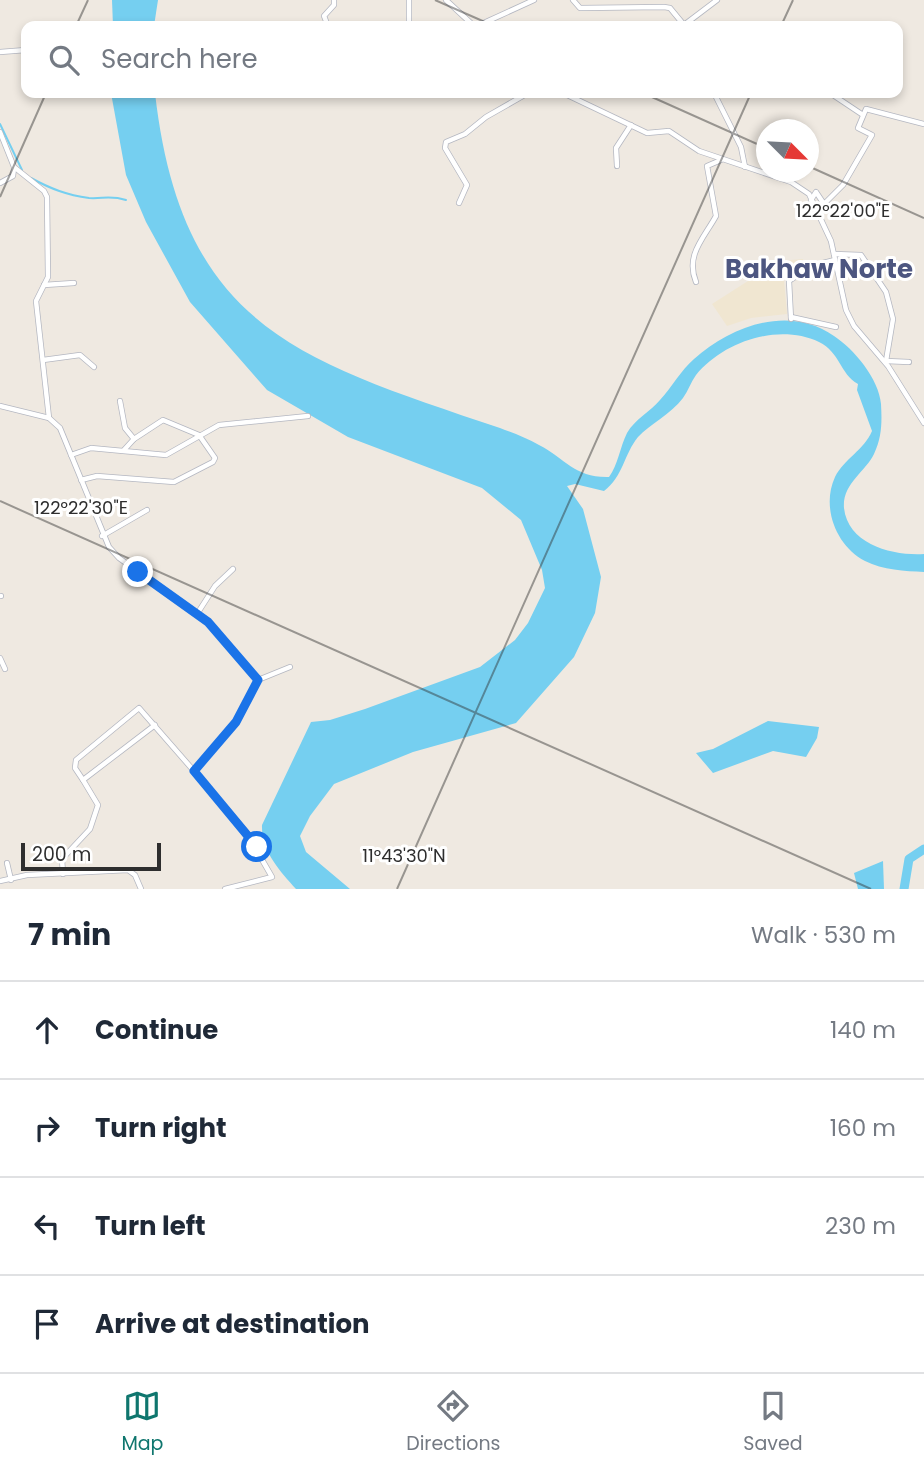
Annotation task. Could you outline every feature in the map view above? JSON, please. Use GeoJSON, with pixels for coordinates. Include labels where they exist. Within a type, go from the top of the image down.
{"type":"FeatureCollection","features":[{"type":"Feature","properties":{"kind":"street"},"geometry":{"type":"LineString","coordinates":[[326,21],[324,16],[334,5],[334,0]]}},
{"type":"Feature","properties":{"kind":"street"},"geometry":{"type":"LineString","coordinates":[[409,0],[410,21]]}},
{"type":"Feature","properties":{"kind":"street"},"geometry":{"type":"LineString","coordinates":[[446,0],[470,21]]}},
{"type":"Feature","properties":{"kind":"street"},"geometry":{"type":"LineString","coordinates":[[487,21],[534,0]]}},
{"type":"Feature","properties":{"kind":"street"},"geometry":{"type":"LineString","coordinates":[[573,0],[580,8],[670,8],[681,21]]}},
{"type":"Feature","properties":{"kind":"street"},"geometry":{"type":"LineString","coordinates":[[689,21],[717,0]]}},
{"type":"Feature","properties":{"kind":"street"},"geometry":{"type":"LineString","coordinates":[[0,52],[21,50]]}},
{"type":"Feature","properties":{"kind":"street"},"geometry":{"type":"LineString","coordinates":[[459,203],[467,185],[445,148],[446,142],[465,134],[486,117],[519,98]]}},
{"type":"Feature","properties":{"kind":"street"},"geometry":{"type":"LineString","coordinates":[[574,98],[651,134],[669,131],[699,151],[801,187],[811,200],[835,257],[846,310],[871,350],[884,360],[924,423]]}},
{"type":"Feature","properties":{"kind":"street"},"geometry":{"type":"LineString","coordinates":[[716,98],[741,147],[745,167]]}},
{"type":"Feature","properties":{"kind":"street"},"geometry":{"type":"LineString","coordinates":[[838,98],[863,114]]}},
{"type":"Feature","properties":{"kind":"street"},"geometry":{"type":"LineString","coordinates":[[811,200],[816,192],[824,204],[843,185],[872,135],[858,128],[866,108],[924,124]]}},
{"type":"Feature","properties":{"kind":"street"},"geometry":{"type":"LineString","coordinates":[[617,166],[616,148],[631,125]]}},
{"type":"Feature","properties":{"kind":"street"},"geometry":{"type":"LineString","coordinates":[[0,132],[14,167],[13,176],[0,183]]}},
{"type":"Feature","properties":{"kind":"street"},"geometry":{"type":"LineString","coordinates":[[696,282],[693,257],[706,228],[716,216],[706,166],[721,159]]}},
{"type":"Feature","properties":{"kind":"street"},"geometry":{"type":"LineString","coordinates":[[14,167],[44,191],[47,197],[48,277],[36,301],[49,418]]}},
{"type":"Feature","properties":{"kind":"street"},"geometry":{"type":"LineString","coordinates":[[836,327],[791,318],[789,281],[811,265],[835,257],[860,255],[886,292],[893,319],[884,360]]}},
{"type":"Feature","properties":{"kind":"street"},"geometry":{"type":"LineString","coordinates":[[44,285],[74,283]]}},
{"type":"Feature","properties":{"kind":"street"},"geometry":{"type":"LineString","coordinates":[[43,360],[80,355],[94,367]]}},
{"type":"Feature","properties":{"kind":"street"},"geometry":{"type":"LineString","coordinates":[[884,360],[909,362]]}},
{"type":"Feature","properties":{"kind":"street"},"geometry":{"type":"LineString","coordinates":[[120,401],[125,428],[134,439]]}},
{"type":"Feature","properties":{"kind":"street"},"geometry":{"type":"LineString","coordinates":[[0,415],[1,406],[49,418],[60,428],[102,536],[119,558],[208,622],[258,680]]}},
{"type":"Feature","properties":{"kind":"street"},"geometry":{"type":"LineString","coordinates":[[72,454],[90,449],[166,455],[219,425],[308,416]]}},
{"type":"Feature","properties":{"kind":"street"},"geometry":{"type":"LineString","coordinates":[[81,480],[97,477],[174,482],[214,460],[199,435],[163,419],[134,439],[124,450]]}},
{"type":"Feature","properties":{"kind":"street"},"geometry":{"type":"LineString","coordinates":[[102,536],[147,510]]}},
{"type":"Feature","properties":{"kind":"street"},"geometry":{"type":"LineString","coordinates":[[197,614],[215,586],[233,569]]}},
{"type":"Feature","properties":{"kind":"street"},"geometry":{"type":"LineString","coordinates":[[0,658],[5,669]]}},
{"type":"Feature","properties":{"kind":"street"},"geometry":{"type":"LineString","coordinates":[[194,771],[236,722],[258,680],[290,667]]}},
{"type":"Feature","properties":{"kind":"street"},"geometry":{"type":"LineString","coordinates":[[63,874],[62,859],[90,829],[98,805],[75,768],[76,760],[136,709],[142,709],[262,853],[272,877],[225,889]]}},
{"type":"Feature","properties":{"kind":"street"},"geometry":{"type":"LineString","coordinates":[[83,779],[155,725]]}},
{"type":"Feature","properties":{"kind":"street"},"geometry":{"type":"LineString","coordinates":[[6,863],[10,880]]}},
{"type":"Feature","properties":{"kind":"street"},"geometry":{"type":"LineString","coordinates":[[0,881],[128,870],[135,875],[141,889]]}},
{"type":"Feature","properties":{"kind":"shaded area"},"geometry":{"type":"Polygon","coordinates":[[[803,259],[804,268],[799,274],[784,280],[787,314],[751,318],[727,326],[712,304],[779,261],[803,259]]]}},
{"type":"Feature","properties":{"kind":"water"},"geometry":{"type":"Polygon","coordinates":[[[112,0],[158,0],[155,21],[113,21],[112,0]]]}},
{"type":"Feature","properties":{"kind":"water"},"geometry":{"type":"Polygon","coordinates":[[[112,98],[156,98],[169,172],[192,235],[223,285],[263,324],[310,354],[366,380],[520,436],[548,450],[571,467],[597,476],[609,477],[630,428],[660,400],[689,363],[709,347],[725,337],[761,323],[798,321],[817,326],[850,349],[864,366],[876,385],[881,404],[881,429],[877,448],[844,499],[847,521],[854,531],[874,546],[899,553],[924,554],[924,572],[887,568],[865,561],[846,546],[834,525],[830,501],[835,477],[872,431],[857,390],[858,384],[847,375],[831,351],[819,342],[787,334],[753,339],[721,353],[696,375],[678,404],[638,437],[615,479],[604,491],[575,484],[567,486],[583,509],[601,577],[595,613],[574,657],[516,723],[413,752],[334,784],[310,816],[300,836],[306,852],[350,889],[296,889],[268,852],[262,825],[311,722],[330,720],[365,709],[480,667],[515,640],[528,623],[545,588],[542,570],[521,520],[482,488],[348,437],[267,390],[190,302],[146,222],[126,175],[112,98]]]}},
{"type":"Feature","properties":{"kind":"water"},"geometry":{"type":"Polygon","coordinates":[[[768,721],[819,727],[817,738],[806,757],[773,751],[713,773],[696,753],[713,749],[768,721]]]}},
{"type":"Feature","properties":{"kind":"water"},"geometry":{"type":"Polygon","coordinates":[[[883,861],[884,889],[858,889],[854,873],[883,861]]]}},
{"type":"Feature","properties":{"kind":"waterway"},"geometry":{"type":"LineString","coordinates":[[0,124],[22,170]]}},
{"type":"Feature","properties":{"kind":"waterway"},"geometry":{"type":"LineString","coordinates":[[31,178],[73,195],[126,200]]}},
{"type":"Feature","properties":{"kind":"waterway"},"geometry":{"type":"LineString","coordinates":[[904,889],[909,859],[924,849]]}},
{"type":"Feature","properties":{"kind":"district","name":"Bakhaw Norte"},"geometry":{"type":"Point","coordinates":[819,269]}},
{"type":"Feature","properties":{"kind":"route"},"geometry":{"type":"LineString","coordinates":[[138,572],[208,622],[258,680],[236,722],[194,771],[257,847]]}}]}
